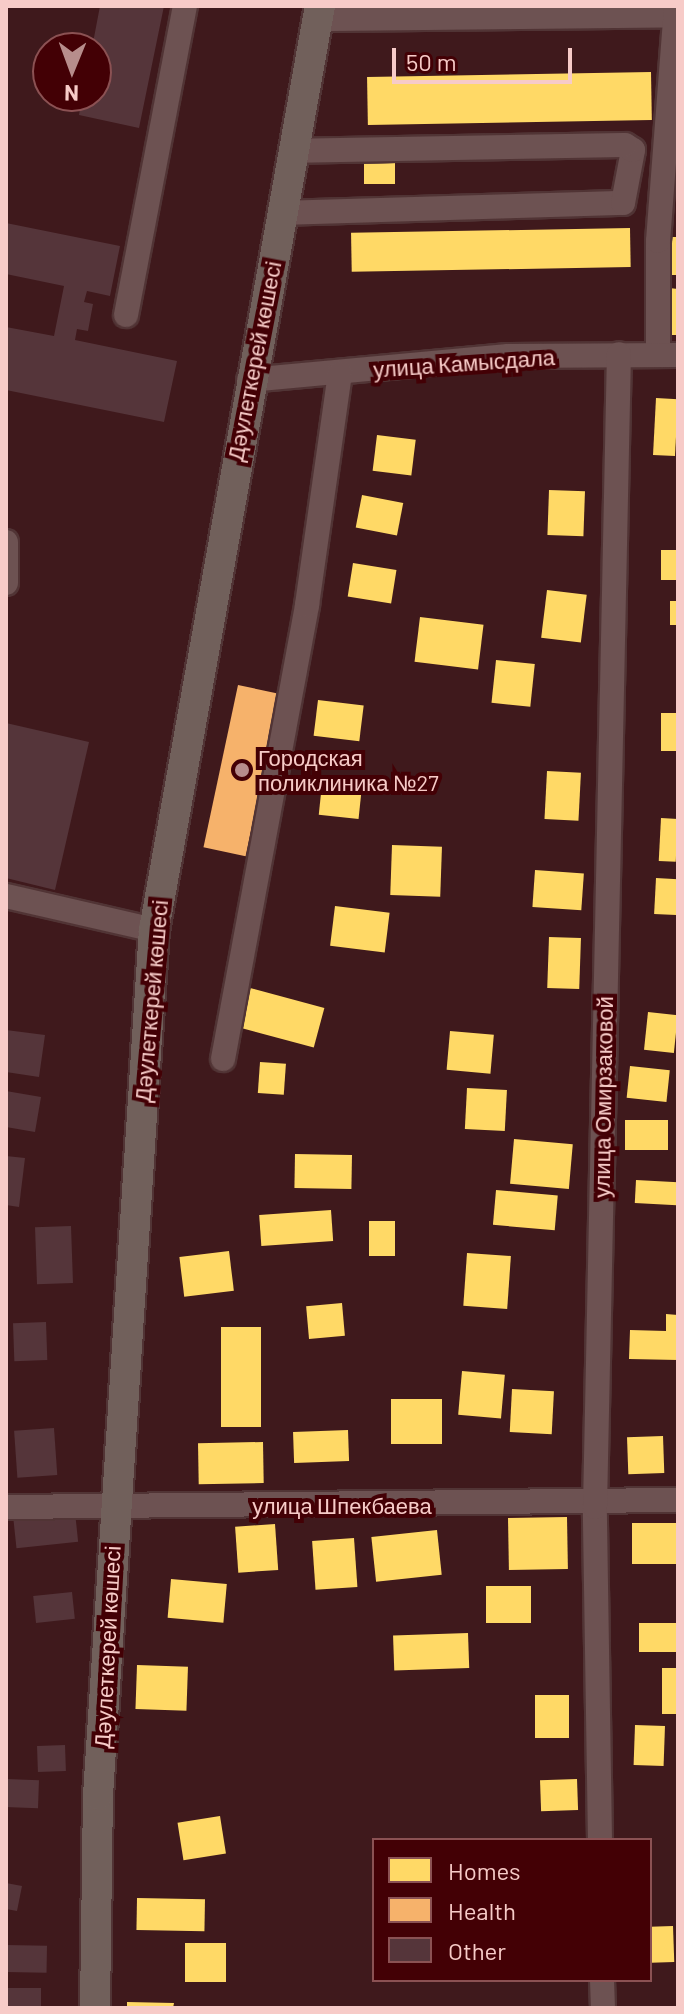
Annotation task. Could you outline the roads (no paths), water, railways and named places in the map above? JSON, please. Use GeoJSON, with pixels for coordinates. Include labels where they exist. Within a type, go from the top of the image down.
{"type":"FeatureCollection","features":[{"type":"Feature","properties":{"kind":"main road","name":"Дәулеткерей көшесі"},"geometry":{"type":"LineString","coordinates":[[95,2008],[115,1505],[154,930],[249,380],[296,151],[319,12]]}},
{"type":"Feature","properties":{"kind":"street"},"geometry":{"type":"LineString","coordinates":[[126,315],[185,6]]}},
{"type":"Feature","properties":{"kind":"street"},"geometry":{"type":"LineString","coordinates":[[319,12],[676,10],[668,354]]}},
{"type":"Feature","properties":{"kind":"street"},"geometry":{"type":"LineString","coordinates":[[283,213],[623,203],[633,150],[625,145],[296,151]]}},
{"type":"Feature","properties":{"kind":"street","name":"улица Камысдала"},"geometry":{"type":"LineString","coordinates":[[249,380],[619,354],[668,354]]}},
{"type":"Feature","properties":{"kind":"street","name":"улица Омирзаковой"},"geometry":{"type":"LineString","coordinates":[[600,1838],[595,1507],[619,354]]}},
{"type":"Feature","properties":{"kind":"street"},"geometry":{"type":"LineString","coordinates":[[223,1059],[307,605],[340,373]]}},
{"type":"Feature","properties":{"kind":"street"},"geometry":{"type":"LineString","coordinates":[[6,542],[6,583]]}},
{"type":"Feature","properties":{"kind":"street"},"geometry":{"type":"LineString","coordinates":[[6,896],[154,930]]}},
{"type":"Feature","properties":{"kind":"street","name":"улица Шпекбаева"},"geometry":{"type":"LineString","coordinates":[[6,1507],[595,1507],[678,1500]]}},
{"type":"Feature","properties":{"kind":"street"},"geometry":{"type":"LineString","coordinates":[[602,1982],[603,2008]]}},
{"type":"Feature","properties":{"kind":"place","name":"Городская поликлиника №27"},"geometry":{"type":"Point","coordinates":[242,770]}}]}
